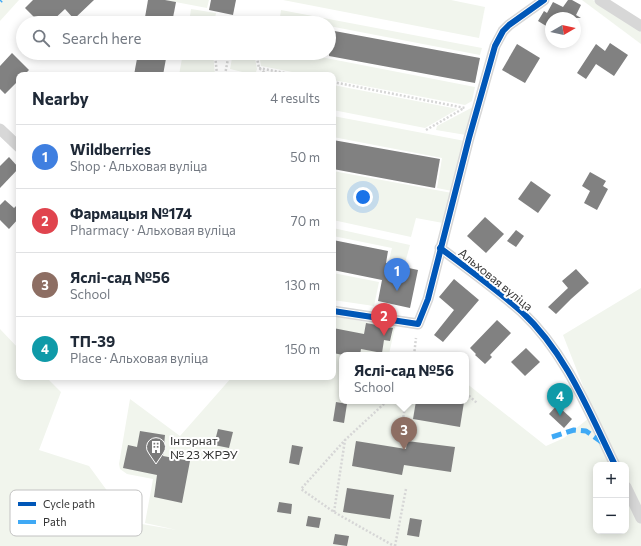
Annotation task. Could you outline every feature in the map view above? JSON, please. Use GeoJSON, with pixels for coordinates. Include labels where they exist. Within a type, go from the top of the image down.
{"type":"FeatureCollection","features":[{"type":"Feature","properties":{"kind":"street","name":"Альховая вуліца"},"geometry":{"type":"LineString","coordinates":[[544,0],[509,25],[498,38],[440,248],[523,313],[546,340],[564,364],[614,462]]}},
{"type":"Feature","properties":{"kind":"street"},"geometry":{"type":"LineString","coordinates":[[600,0],[641,26]]}},
{"type":"Feature","properties":{"kind":"street"},"geometry":{"type":"LineString","coordinates":[[0,129],[16,144]]}},
{"type":"Feature","properties":{"kind":"street"},"geometry":{"type":"LineString","coordinates":[[336,310],[418,324],[428,299],[440,248]]}},
{"type":"Feature","properties":{"kind":"street"},"geometry":{"type":"LineString","coordinates":[[629,493],[641,518]]}},
{"type":"Feature","properties":{"kind":"path"},"geometry":{"type":"LineString","coordinates":[[216,60],[217,72]]}},
{"type":"Feature","properties":{"kind":"path"},"geometry":{"type":"LineString","coordinates":[[226,72],[228,60]]}},
{"type":"Feature","properties":{"kind":"path"},"geometry":{"type":"LineString","coordinates":[[257,60],[259,68],[264,72]]}},
{"type":"Feature","properties":{"kind":"path"},"geometry":{"type":"LineString","coordinates":[[259,68],[280,72]]}},
{"type":"Feature","properties":{"kind":"path"},"geometry":{"type":"LineString","coordinates":[[336,83],[465,108]]}},
{"type":"Feature","properties":{"kind":"path"},"geometry":{"type":"LineString","coordinates":[[426,130],[480,100]]}},
{"type":"Feature","properties":{"kind":"path"},"geometry":{"type":"LineString","coordinates":[[414,352],[416,338]]}},
{"type":"Feature","properties":{"kind":"path"},"geometry":{"type":"LineString","coordinates":[[469,396],[477,403]]}},
{"type":"Feature","properties":{"kind":"path"},"geometry":{"type":"LineString","coordinates":[[384,404],[345,440],[301,489],[334,512],[395,546],[406,489]]}},
{"type":"Feature","properties":{"kind":"path"},"geometry":{"type":"LineString","coordinates":[[402,425],[406,404]]}},
{"type":"Feature","properties":{"kind":"path"},"geometry":{"type":"LineString","coordinates":[[334,512],[345,440]]}},
{"type":"Feature","properties":{"kind":"shaded area"},"geometry":{"type":"Polygon","coordinates":[[[0,0],[19,0],[0,21],[0,0]]]}},
{"type":"Feature","properties":{"kind":"shaded area"},"geometry":{"type":"Polygon","coordinates":[[[165,0],[209,0],[207,8],[165,0]]]}},
{"type":"Feature","properties":{"kind":"shaded area"},"geometry":{"type":"Polygon","coordinates":[[[283,0],[451,0],[485,7],[479,38],[283,0]]]}},
{"type":"Feature","properties":{"kind":"shaded area"},"geometry":{"type":"Polygon","coordinates":[[[582,0],[593,0],[641,31],[641,44],[582,0]]]}},
{"type":"Feature","properties":{"kind":"shaded area"},"geometry":{"type":"Polygon","coordinates":[[[191,9],[216,13],[215,16],[190,16],[191,9]]]}},
{"type":"Feature","properties":{"kind":"shaded area"},"geometry":{"type":"Polygon","coordinates":[[[281,10],[313,16],[280,16],[281,10]]]}},
{"type":"Feature","properties":{"kind":"shaded area"},"geometry":{"type":"Polygon","coordinates":[[[336,20],[482,48],[480,55],[336,27],[336,20]]]}},
{"type":"Feature","properties":{"kind":"shaded area"},"geometry":{"type":"Polygon","coordinates":[[[182,60],[214,60],[215,72],[180,72],[182,60]]]}},
{"type":"Feature","properties":{"kind":"shaded area"},"geometry":{"type":"Polygon","coordinates":[[[232,60],[255,60],[257,69],[256,72],[242,72],[230,69],[232,60]]]}},
{"type":"Feature","properties":{"kind":"shaded area"},"geometry":{"type":"Polygon","coordinates":[[[260,60],[336,60],[475,87],[472,101],[465,105],[336,81],[336,72],[292,72],[261,66],[260,60]]]}},
{"type":"Feature","properties":{"kind":"shaded area"},"geometry":{"type":"Polygon","coordinates":[[[336,86],[458,109],[425,128],[336,111],[336,86]]]}},
{"type":"Feature","properties":{"kind":"shaded area"},"geometry":{"type":"Polygon","coordinates":[[[473,107],[466,135],[436,130],[437,126],[473,107]]]}},
{"type":"Feature","properties":{"kind":"shaded area"},"geometry":{"type":"Polygon","coordinates":[[[336,117],[465,141],[452,191],[437,188],[442,158],[336,138],[336,117]]]}},
{"type":"Feature","properties":{"kind":"shaded area"},"geometry":{"type":"Polygon","coordinates":[[[336,172],[452,193],[443,223],[416,218],[411,237],[336,221],[336,172]]]}},
{"type":"Feature","properties":{"kind":"shaded area"},"geometry":{"type":"Polygon","coordinates":[[[336,229],[410,245],[405,263],[389,260],[392,248],[336,237],[336,229]]]}},
{"type":"Feature","properties":{"kind":"shaded area"},"geometry":{"type":"Polygon","coordinates":[[[336,274],[379,282],[374,306],[336,300],[336,274]]]}},
{"type":"Feature","properties":{"kind":"shaded area"},"geometry":{"type":"Polygon","coordinates":[[[641,288],[641,546],[0,546],[0,329],[16,346],[16,380],[49,380],[61,392],[39,450],[89,466],[107,490],[10,490],[10,536],[142,536],[142,524],[177,530],[145,523],[153,479],[127,474],[120,469],[119,464],[130,399],[180,436],[229,380],[336,380],[336,317],[395,327],[389,352],[339,352],[339,404],[469,404],[469,385],[546,446],[564,438],[594,414],[563,335],[641,288]]]}},
{"type":"Feature","properties":{"kind":"building"},"geometry":{"type":"Polygon","coordinates":[[[33,0],[94,0],[77,16],[71,16],[65,9],[58,16],[33,16],[25,8],[33,0]]]}},
{"type":"Feature","properties":{"kind":"building"},"geometry":{"type":"Polygon","coordinates":[[[148,0],[165,0],[176,2],[173,16],[145,16],[148,0]]]}},
{"type":"Feature","properties":{"kind":"building"},"geometry":{"type":"Polygon","coordinates":[[[211,0],[236,0],[233,15],[209,10],[211,0]]]}},
{"type":"Feature","properties":{"kind":"building"},"geometry":{"type":"Polygon","coordinates":[[[568,0],[572,0],[581,5],[578,12],[548,12],[553,2],[563,7],[568,0]]]}},
{"type":"Feature","properties":{"kind":"building"},"geometry":{"type":"Polygon","coordinates":[[[544,11],[546,12],[545,25],[538,21],[544,11]]]}},
{"type":"Feature","properties":{"kind":"building"},"geometry":{"type":"Polygon","coordinates":[[[336,31],[480,58],[475,83],[336,57],[336,31]]]}},
{"type":"Feature","properties":{"kind":"building"},"geometry":{"type":"Polygon","coordinates":[[[610,43],[628,55],[614,76],[596,64],[586,79],[577,73],[596,44],[605,51],[610,43]]]}},
{"type":"Feature","properties":{"kind":"building"},"geometry":{"type":"Polygon","coordinates":[[[517,44],[540,58],[525,83],[502,70],[517,44]]]}},
{"type":"Feature","properties":{"kind":"building"},"geometry":{"type":"Polygon","coordinates":[[[12,53],[16,57],[16,60],[19,60],[29,70],[27,72],[16,72],[16,83],[5,94],[0,89],[0,66],[12,53]]]}},
{"type":"Feature","properties":{"kind":"building"},"geometry":{"type":"Polygon","coordinates":[[[137,60],[166,60],[164,72],[135,72],[137,60]]]}},
{"type":"Feature","properties":{"kind":"building"},"geometry":{"type":"Polygon","coordinates":[[[336,141],[440,159],[435,188],[336,170],[336,141]]]}},
{"type":"Feature","properties":{"kind":"building"},"geometry":{"type":"Polygon","coordinates":[[[9,157],[16,165],[16,171],[0,188],[0,166],[9,157]]]}},
{"type":"Feature","properties":{"kind":"building"},"geometry":{"type":"Polygon","coordinates":[[[590,172],[606,181],[603,186],[608,189],[597,210],[584,203],[590,191],[582,186],[590,172]]]}},
{"type":"Feature","properties":{"kind":"building"},"geometry":{"type":"Polygon","coordinates":[[[531,181],[551,195],[538,213],[518,199],[531,181]]]}},
{"type":"Feature","properties":{"kind":"building"},"geometry":{"type":"Polygon","coordinates":[[[5,200],[14,208],[16,206],[16,221],[9,229],[0,220],[0,205],[5,200]]]}},
{"type":"Feature","properties":{"kind":"building"},"geometry":{"type":"Polygon","coordinates":[[[485,217],[504,234],[486,253],[467,236],[485,217]]]}},
{"type":"Feature","properties":{"kind":"building"},"geometry":{"type":"Polygon","coordinates":[[[516,230],[524,236],[516,247],[507,241],[516,230]]]}},
{"type":"Feature","properties":{"kind":"building"},"geometry":{"type":"Polygon","coordinates":[[[336,241],[388,251],[386,263],[418,270],[410,308],[378,301],[382,280],[336,271],[336,241]]]}},
{"type":"Feature","properties":{"kind":"building"},"geometry":{"type":"Polygon","coordinates":[[[576,269],[589,283],[556,314],[548,307],[568,288],[562,281],[576,269]]]}},
{"type":"Feature","properties":{"kind":"building"},"geometry":{"type":"Polygon","coordinates":[[[454,279],[479,300],[443,342],[434,335],[454,310],[439,297],[454,279]]]}},
{"type":"Feature","properties":{"kind":"building"},"geometry":{"type":"Polygon","coordinates":[[[497,320],[511,333],[490,355],[492,357],[485,364],[470,348],[497,320]]]}},
{"type":"Feature","properties":{"kind":"building"},"geometry":{"type":"Polygon","coordinates":[[[366,323],[393,328],[390,341],[384,340],[382,352],[361,349],[360,352],[339,352],[339,354],[336,354],[336,329],[364,334],[366,323]]]}},
{"type":"Feature","properties":{"kind":"building"},"geometry":{"type":"Polygon","coordinates":[[[526,348],[540,362],[525,376],[511,362],[526,348]]]}},
{"type":"Feature","properties":{"kind":"building"},"geometry":{"type":"Polygon","coordinates":[[[336,402],[339,403],[339,404],[347,404],[344,423],[333,421],[336,402]]]}},
{"type":"Feature","properties":{"kind":"building"},"geometry":{"type":"Polygon","coordinates":[[[416,404],[464,404],[460,427],[413,419],[416,404]]]}},
{"type":"Feature","properties":{"kind":"building"},"geometry":{"type":"Polygon","coordinates":[[[557,405],[572,419],[564,428],[549,414],[557,405]]]}},
{"type":"Feature","properties":{"kind":"building"},"geometry":{"type":"Polygon","coordinates":[[[218,429],[233,432],[229,448],[214,445],[218,429]]]}},
{"type":"Feature","properties":{"kind":"building","name":"Інтэрнат № 23 ЖРЭУ"},"geometry":{"type":"Polygon","coordinates":[[[140,431],[165,435],[163,456],[190,461],[182,503],[154,497],[157,475],[123,468],[128,445],[137,447],[140,431]]]}},
{"type":"Feature","properties":{"kind":"building"},"geometry":{"type":"Polygon","coordinates":[[[356,441],[406,449],[407,441],[455,447],[451,472],[404,465],[402,475],[352,466],[356,441]]]}},
{"type":"Feature","properties":{"kind":"building"},"geometry":{"type":"Polygon","coordinates":[[[292,445],[303,447],[299,465],[289,463],[292,445]]]}},
{"type":"Feature","properties":{"kind":"building"},"geometry":{"type":"Polygon","coordinates":[[[347,488],[394,495],[390,519],[343,512],[347,488]]]}},
{"type":"Feature","properties":{"kind":"building"},"geometry":{"type":"Polygon","coordinates":[[[279,502],[292,504],[291,514],[277,512],[279,502]]]}},
{"type":"Feature","properties":{"kind":"building"},"geometry":{"type":"Polygon","coordinates":[[[308,516],[321,518],[319,528],[306,526],[308,516]]]}},
{"type":"Feature","properties":{"kind":"building"},"geometry":{"type":"Polygon","coordinates":[[[410,518],[422,520],[419,537],[407,535],[410,518]]]}},
{"type":"Feature","properties":{"kind":"building"},"geometry":{"type":"Polygon","coordinates":[[[335,534],[349,536],[347,546],[333,544],[335,534]]]}},
{"type":"Feature","properties":{"kind":"marked path"},"geometry":{"type":"LineString","coordinates":[[552,437],[574,430],[586,431],[603,443]]}},
{"type":"Feature","properties":{"kind":"cycle path"},"geometry":{"type":"LineString","coordinates":[[336,311],[418,324],[428,299],[469,138],[495,46],[503,31],[509,25],[544,0]]}},
{"type":"Feature","properties":{"kind":"cycle path"},"geometry":{"type":"LineString","coordinates":[[440,248],[502,295],[538,328],[564,364],[586,404],[614,462]]}},
{"type":"Feature","properties":{"kind":"place","name":"Wildberries"},"geometry":{"type":"Point","coordinates":[397,291]}},
{"type":"Feature","properties":{"kind":"place","name":"Фармацыя №174"},"geometry":{"type":"Point","coordinates":[384,336]}},
{"type":"Feature","properties":{"kind":"place","name":"ТП-39"},"geometry":{"type":"Point","coordinates":[560,416]}},
{"type":"Feature","properties":{"kind":"place","name":"Яслі-сад №56"},"geometry":{"type":"Point","coordinates":[404,450]}},
{"type":"Feature","properties":{"kind":"place","name":"Інтэрнат № 23 ЖРЭУ"},"geometry":{"type":"Point","coordinates":[156,464]}}]}
